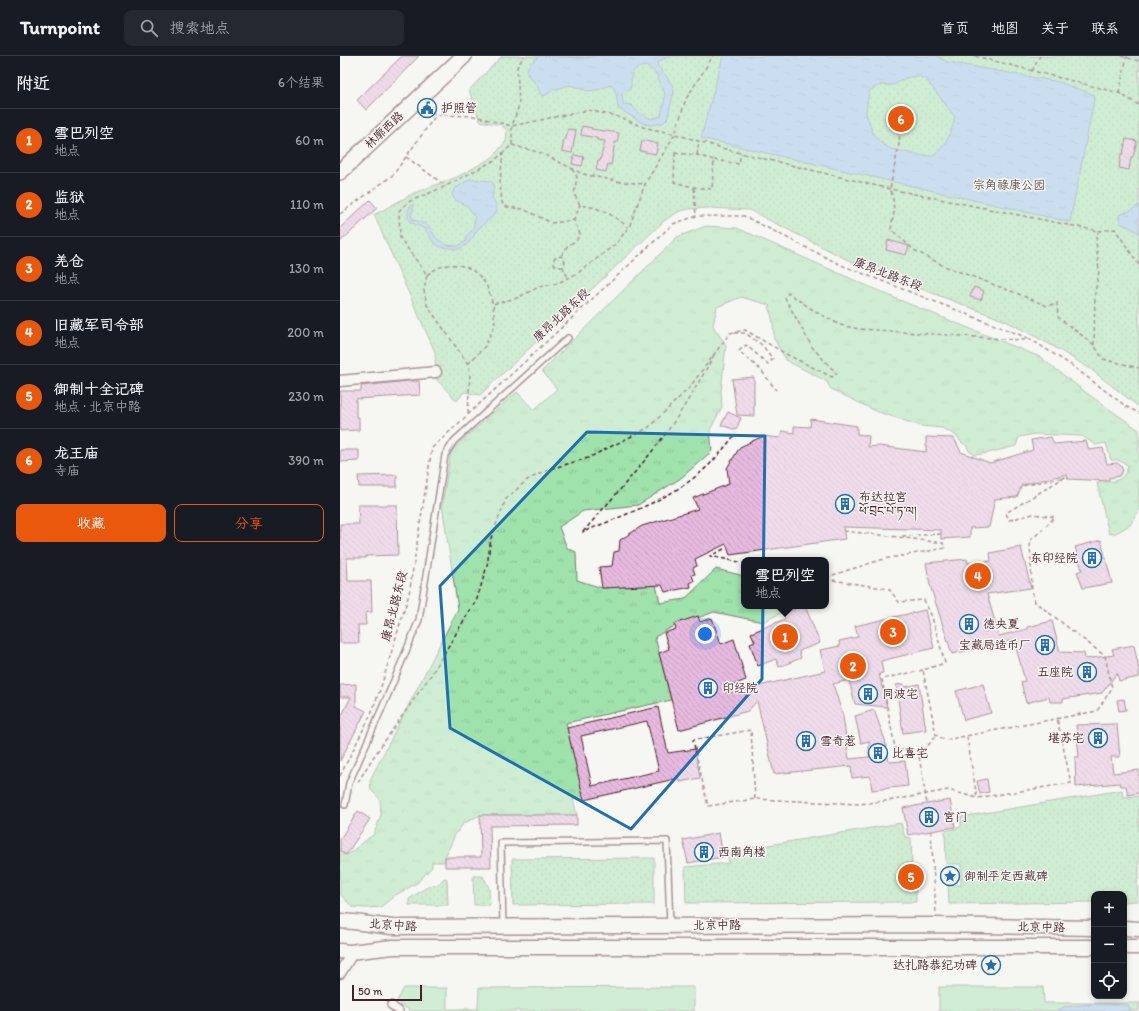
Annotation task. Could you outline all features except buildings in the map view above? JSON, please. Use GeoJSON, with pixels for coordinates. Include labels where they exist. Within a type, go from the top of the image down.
{"type":"FeatureCollection","features":[{"type":"Feature","properties":{"kind":"main road","name":"林廓西路"},"geometry":{"type":"LineString","coordinates":[[340,172],[464,56]]}},
{"type":"Feature","properties":{"kind":"main road","name":"北京中路"},"geometry":{"type":"LineString","coordinates":[[340,922],[354,922],[392,927],[935,925],[1091,928]]}},
{"type":"Feature","properties":{"kind":"main road"},"geometry":{"type":"LineString","coordinates":[[1127,928],[1139,929]]}},
{"type":"Feature","properties":{"kind":"main road","name":"北京中路"},"geometry":{"type":"LineString","coordinates":[[346,952],[401,947],[1091,947]]}},
{"type":"Feature","properties":{"kind":"main road"},"geometry":{"type":"LineString","coordinates":[[1127,947],[1139,947]]}},
{"type":"Feature","properties":{"kind":"street"},"geometry":{"type":"LineString","coordinates":[[340,381],[436,372]]}},
{"type":"Feature","properties":{"kind":"street"},"geometry":{"type":"LineString","coordinates":[[340,973],[346,952]]}},
{"type":"Feature","properties":{"kind":"street"},"geometry":{"type":"LineString","coordinates":[[391,1005],[398,1011]]}},
{"type":"Feature","properties":{"kind":"lane"},"geometry":{"type":"LineString","coordinates":[[345,805],[349,783],[419,620],[445,455],[454,441],[568,338]]}},
{"type":"Feature","properties":{"kind":"lane"},"geometry":{"type":"LineString","coordinates":[[503,926],[501,843],[667,841],[670,926]]}},
{"type":"Feature","properties":{"kind":"path"},"geometry":{"type":"LineString","coordinates":[[512,145],[512,126],[519,105],[517,67],[524,56]]}},
{"type":"Feature","properties":{"kind":"path"},"geometry":{"type":"LineString","coordinates":[[492,304],[517,298],[539,287],[558,283],[578,273],[617,243],[630,225],[645,184],[675,134],[686,99],[713,56]]}},
{"type":"Feature","properties":{"kind":"path"},"geometry":{"type":"LineString","coordinates":[[975,56],[1119,93],[1139,104]]}},
{"type":"Feature","properties":{"kind":"path"},"geometry":{"type":"LineString","coordinates":[[1032,71],[1040,56]]}},
{"type":"Feature","properties":{"kind":"path"},"geometry":{"type":"LineString","coordinates":[[1121,56],[1139,61]]}},
{"type":"Feature","properties":{"kind":"path"},"geometry":{"type":"LineString","coordinates":[[1119,93],[1127,57]]}},
{"type":"Feature","properties":{"kind":"path"},"geometry":{"type":"LineString","coordinates":[[340,214],[393,175],[436,115],[474,116],[512,126],[588,110],[619,117],[643,127],[675,134],[741,153],[890,189],[1098,231],[1116,229],[1139,265]]}},
{"type":"Feature","properties":{"kind":"path"},"geometry":{"type":"LineString","coordinates":[[900,129],[890,189],[894,212],[891,229],[914,250],[944,266],[1047,306],[1056,303],[1058,317],[1094,345],[1103,359],[1139,368]]}},
{"type":"Feature","properties":{"kind":"path"},"geometry":{"type":"LineString","coordinates":[[697,155],[699,142]]}},
{"type":"Feature","properties":{"kind":"path"},"geometry":{"type":"LineString","coordinates":[[427,275],[400,238],[399,211],[408,202],[446,186],[495,160],[512,145]]}},
{"type":"Feature","properties":{"kind":"path"},"geometry":{"type":"LineString","coordinates":[[512,145],[541,153],[583,174],[600,178],[645,184]]}},
{"type":"Feature","properties":{"kind":"path"},"geometry":{"type":"LineString","coordinates":[[503,152],[500,181],[502,203],[507,207],[523,209],[552,223],[574,220]]}},
{"type":"Feature","properties":{"kind":"path"},"geometry":{"type":"LineString","coordinates":[[714,160],[712,189],[694,187],[674,182],[675,153],[697,155],[714,160],[739,164],[741,153]]}},
{"type":"Feature","properties":{"kind":"path"},"geometry":{"type":"LineString","coordinates":[[406,157],[446,186]]}},
{"type":"Feature","properties":{"kind":"path"},"geometry":{"type":"LineString","coordinates":[[572,169],[577,177],[574,194],[580,205]]}},
{"type":"Feature","properties":{"kind":"path"},"geometry":{"type":"LineString","coordinates":[[694,187],[696,216]]}},
{"type":"Feature","properties":{"kind":"path"},"geometry":{"type":"LineString","coordinates":[[580,205],[596,208],[608,213],[623,222],[628,228]]}},
{"type":"Feature","properties":{"kind":"path"},"geometry":{"type":"LineString","coordinates":[[563,267],[557,267],[554,264],[554,259],[561,256],[568,245],[576,241],[580,234],[574,220],[580,205]]}},
{"type":"Feature","properties":{"kind":"path","name":"康昂北路东段"},"geometry":{"type":"LineString","coordinates":[[340,776],[371,714],[381,687],[409,594],[432,448],[673,224],[696,216],[744,216],[842,265],[1030,339],[1071,365],[1127,407],[1139,413]]}},
{"type":"Feature","properties":{"kind":"path"},"geometry":{"type":"LineString","coordinates":[[1094,345],[1095,293],[1099,271],[1096,241],[1098,231]]}},
{"type":"Feature","properties":{"kind":"path"},"geometry":{"type":"LineString","coordinates":[[561,256],[564,259],[565,263],[563,267],[568,278]]}},
{"type":"Feature","properties":{"kind":"path"},"geometry":{"type":"LineString","coordinates":[[468,364],[485,346],[495,324],[492,304],[488,288],[478,275],[458,264],[447,264],[434,269],[427,275],[424,290],[427,305],[468,364],[470,372],[468,413]]}},
{"type":"Feature","properties":{"kind":"path"},"geometry":{"type":"LineString","coordinates":[[356,785],[372,759],[431,675],[477,599],[487,566],[491,538],[506,499],[527,480],[550,469],[588,458],[648,428],[689,388],[730,333],[745,330],[786,354],[832,377],[837,374],[812,347],[785,298],[788,293],[810,308],[840,325],[859,329],[1020,340],[1030,339]]}},
{"type":"Feature","properties":{"kind":"path"},"geometry":{"type":"LineString","coordinates":[[730,333],[745,333],[762,345],[773,359],[768,364],[746,345],[739,351],[761,370],[776,390]]}},
{"type":"Feature","properties":{"kind":"path"},"geometry":{"type":"LineString","coordinates":[[718,348],[696,388],[671,425],[652,450],[583,532],[670,494],[707,467],[722,452],[736,434]]}},
{"type":"Feature","properties":{"kind":"path"},"geometry":{"type":"LineString","coordinates":[[922,670],[936,735],[945,740],[968,737],[1097,710],[1112,688],[1105,656],[1035,602],[1032,591],[1030,541],[1055,517],[1034,514],[1009,520],[1006,513],[1065,477],[1022,486]]}},
{"type":"Feature","properties":{"kind":"path"},"geometry":{"type":"LineString","coordinates":[[829,577],[884,559],[945,548],[943,543],[844,531]]}},
{"type":"Feature","properties":{"kind":"path"},"geometry":{"type":"LineString","coordinates":[[898,537],[941,534]]}},
{"type":"Feature","properties":{"kind":"path"},"geometry":{"type":"LineString","coordinates":[[724,548],[710,556],[741,562]]}},
{"type":"Feature","properties":{"kind":"path"},"geometry":{"type":"LineString","coordinates":[[829,579],[889,589],[899,602],[924,600],[932,617],[945,663],[882,679],[895,748],[908,752],[926,748],[936,735]]}},
{"type":"Feature","properties":{"kind":"path"},"geometry":{"type":"LineString","coordinates":[[755,799],[751,730],[693,740],[708,806],[755,799],[859,804],[894,800],[948,790],[977,798],[1071,783],[1057,718]]}},
{"type":"Feature","properties":{"kind":"path"},"geometry":{"type":"LineString","coordinates":[[968,737],[977,798]]}},
{"type":"Feature","properties":{"kind":"path"},"geometry":{"type":"LineString","coordinates":[[918,750],[927,804]]}},
{"type":"Feature","properties":{"kind":"path"},"geometry":{"type":"LineString","coordinates":[[931,831],[936,911],[935,925]]}},
{"type":"Feature","properties":{"kind":"highlighted area"},"geometry":{"type":"Polygon","coordinates":[[[587,432],[765,436],[762,679],[631,829],[450,728],[440,586],[587,432]]]}},
{"type":"Feature","properties":{"kind":"green space","name":"宗角禄康公园"},"geometry":{"type":"Polygon","coordinates":[[[502,56],[1139,56],[1139,407],[1089,368],[1051,345],[1006,321],[858,265],[749,210],[709,208],[688,209],[678,212],[665,220],[480,395],[464,392],[457,401],[436,379],[435,352],[374,215],[414,193],[457,177],[493,157],[506,141],[507,130],[501,125],[480,121],[469,90],[502,56]]]}},
{"type":"Feature","properties":{"kind":"green space"},"geometry":{"type":"Polygon","coordinates":[[[706,226],[737,228],[897,299],[1040,357],[1088,394],[1139,430],[1139,510],[1130,525],[1116,533],[1109,534],[1097,483],[1113,481],[1121,478],[1124,475],[1128,465],[1118,460],[1111,460],[1106,443],[1096,445],[1082,436],[1035,434],[1019,437],[1016,446],[975,455],[969,451],[967,446],[961,442],[957,436],[942,428],[921,426],[878,412],[831,389],[826,381],[786,360],[774,339],[773,323],[769,305],[741,297],[717,307],[713,326],[726,345],[721,391],[722,407],[710,430],[712,451],[681,478],[638,505],[583,511],[559,527],[567,548],[576,552],[577,580],[602,588],[656,585],[660,603],[685,599],[716,569],[741,575],[741,609],[789,609],[763,622],[714,612],[670,628],[655,637],[671,700],[566,723],[584,800],[573,799],[577,815],[480,815],[463,824],[455,835],[445,857],[445,862],[432,862],[432,867],[417,883],[394,896],[381,907],[352,907],[340,894],[340,854],[347,855],[374,834],[381,815],[380,799],[371,790],[370,780],[458,609],[442,505],[451,452],[460,442],[517,392],[534,410],[557,389],[542,371],[677,237],[706,226]]]}},
{"type":"Feature","properties":{"kind":"green space"},"geometry":{"type":"Polygon","coordinates":[[[1122,790],[1123,797],[1139,796],[1139,879],[1137,879],[1138,901],[1127,902],[1127,891],[1091,891],[1091,902],[949,904],[948,885],[961,885],[961,864],[946,864],[945,831],[961,827],[961,817],[1122,790]]]}},
{"type":"Feature","properties":{"kind":"green space"},"geometry":{"type":"Polygon","coordinates":[[[901,823],[905,837],[911,838],[912,863],[900,864],[901,888],[916,888],[916,902],[686,903],[685,867],[729,863],[727,852],[901,823]]]}},
{"type":"Feature","properties":{"kind":"green space"},"geometry":{"type":"Polygon","coordinates":[[[654,858],[654,904],[513,905],[512,859],[654,858]]]}},
{"type":"Feature","properties":{"kind":"green space"},"geometry":{"type":"Polygon","coordinates":[[[473,876],[483,876],[489,888],[490,905],[474,905],[473,876]]]}},
{"type":"Feature","properties":{"kind":"green space"},"geometry":{"type":"Polygon","coordinates":[[[444,878],[447,879],[448,905],[409,905],[409,899],[426,888],[438,884],[444,878]]]}},
{"type":"Feature","properties":{"kind":"green space"},"geometry":{"type":"Polygon","coordinates":[[[694,987],[694,1011],[410,1011],[397,1001],[404,988],[447,988],[447,1009],[478,1009],[479,988],[694,987]]]}},
{"type":"Feature","properties":{"kind":"green space"},"geometry":{"type":"Polygon","coordinates":[[[939,987],[1043,987],[1044,1003],[1139,1003],[1139,1011],[939,1011],[939,987]]]}},
{"type":"Feature","properties":{"kind":"water"},"geometry":{"type":"Polygon","coordinates":[[[540,56],[586,58],[597,56],[669,56],[658,62],[657,65],[672,84],[674,92],[667,119],[663,123],[651,125],[644,124],[618,108],[614,89],[610,85],[601,89],[588,91],[570,85],[553,90],[542,96],[538,87],[527,74],[528,67],[540,56]],[[647,66],[638,68],[633,72],[631,87],[628,91],[622,93],[623,104],[631,105],[638,112],[651,119],[661,116],[665,94],[658,77],[647,66]]]}},
{"type":"Feature","properties":{"kind":"water"},"geometry":{"type":"Polygon","coordinates":[[[723,56],[936,56],[948,62],[1059,82],[1095,95],[1070,222],[701,138],[723,56]],[[915,76],[906,78],[894,85],[880,85],[869,91],[866,113],[873,134],[881,143],[891,149],[919,155],[933,156],[948,139],[955,117],[925,78],[915,76]]]}},
{"type":"Feature","properties":{"kind":"water"},"geometry":{"type":"Polygon","coordinates":[[[470,179],[490,181],[494,184],[492,198],[496,204],[497,211],[479,228],[469,242],[463,247],[458,249],[441,247],[434,243],[425,229],[410,222],[408,211],[411,205],[414,205],[411,215],[413,220],[426,224],[436,238],[446,245],[458,246],[466,241],[466,236],[473,230],[475,218],[468,206],[455,200],[452,195],[454,189],[470,179]]]}},
{"type":"Feature","properties":{"kind":"water"},"geometry":{"type":"Polygon","coordinates":[[[1139,205],[1139,233],[1120,223],[1119,215],[1132,210],[1139,205]]]}},
{"type":"Feature","properties":{"kind":"water"},"geometry":{"type":"Polygon","coordinates":[[[1093,1004],[1128,1005],[1131,1011],[1058,1011],[1063,1007],[1093,1004]]]}},
{"type":"Feature","properties":{"kind":"place","name":"护照管"},"geometry":{"type":"Point","coordinates":[427,108]}},
{"type":"Feature","properties":{"kind":"place","name":"龙王庙"},"geometry":{"type":"Point","coordinates":[901,119]}},
{"type":"Feature","properties":{"kind":"place","name":"布达拉宫 ཕོ་བྲང་པོ་ཏ་ལ།"},"geometry":{"type":"Point","coordinates":[845,504]}},
{"type":"Feature","properties":{"kind":"place","name":"东印经院"},"geometry":{"type":"Point","coordinates":[1092,558]}},
{"type":"Feature","properties":{"kind":"place","name":"旧藏军司令部"},"geometry":{"type":"Point","coordinates":[978,576]}},
{"type":"Feature","properties":{"kind":"place","name":"德央夏"},"geometry":{"type":"Point","coordinates":[969,624]}},
{"type":"Feature","properties":{"kind":"place","name":"羌仓"},"geometry":{"type":"Point","coordinates":[893,632]}},
{"type":"Feature","properties":{"kind":"place","name":"雪巴列空"},"geometry":{"type":"Point","coordinates":[785,637]}},
{"type":"Feature","properties":{"kind":"place","name":"宝藏局造币厂"},"geometry":{"type":"Point","coordinates":[1045,645]}},
{"type":"Feature","properties":{"kind":"place","name":"监狱"},"geometry":{"type":"Point","coordinates":[853,666]}},
{"type":"Feature","properties":{"kind":"place","name":"五座院"},"geometry":{"type":"Point","coordinates":[1087,672]}},
{"type":"Feature","properties":{"kind":"place","name":"印经院"},"geometry":{"type":"Point","coordinates":[708,688]}},
{"type":"Feature","properties":{"kind":"place","name":"同波宅"},"geometry":{"type":"Point","coordinates":[868,694]}},
{"type":"Feature","properties":{"kind":"place","name":"堪苏宅"},"geometry":{"type":"Point","coordinates":[1098,738]}},
{"type":"Feature","properties":{"kind":"place","name":"雪奇惹"},"geometry":{"type":"Point","coordinates":[806,741]}},
{"type":"Feature","properties":{"kind":"place","name":"比喜宅"},"geometry":{"type":"Point","coordinates":[878,753]}},
{"type":"Feature","properties":{"kind":"place","name":"宫门"},"geometry":{"type":"Point","coordinates":[929,817]}},
{"type":"Feature","properties":{"kind":"place","name":"西南角楼"},"geometry":{"type":"Point","coordinates":[704,852]}},
{"type":"Feature","properties":{"kind":"place","name":"御制平定西藏碑"},"geometry":{"type":"Point","coordinates":[950,876]}},
{"type":"Feature","properties":{"kind":"place","name":"御制十全记碑"},"geometry":{"type":"Point","coordinates":[911,877]}},
{"type":"Feature","properties":{"kind":"place","name":"达扎路恭纪功碑"},"geometry":{"type":"Point","coordinates":[991,965]}}]}
